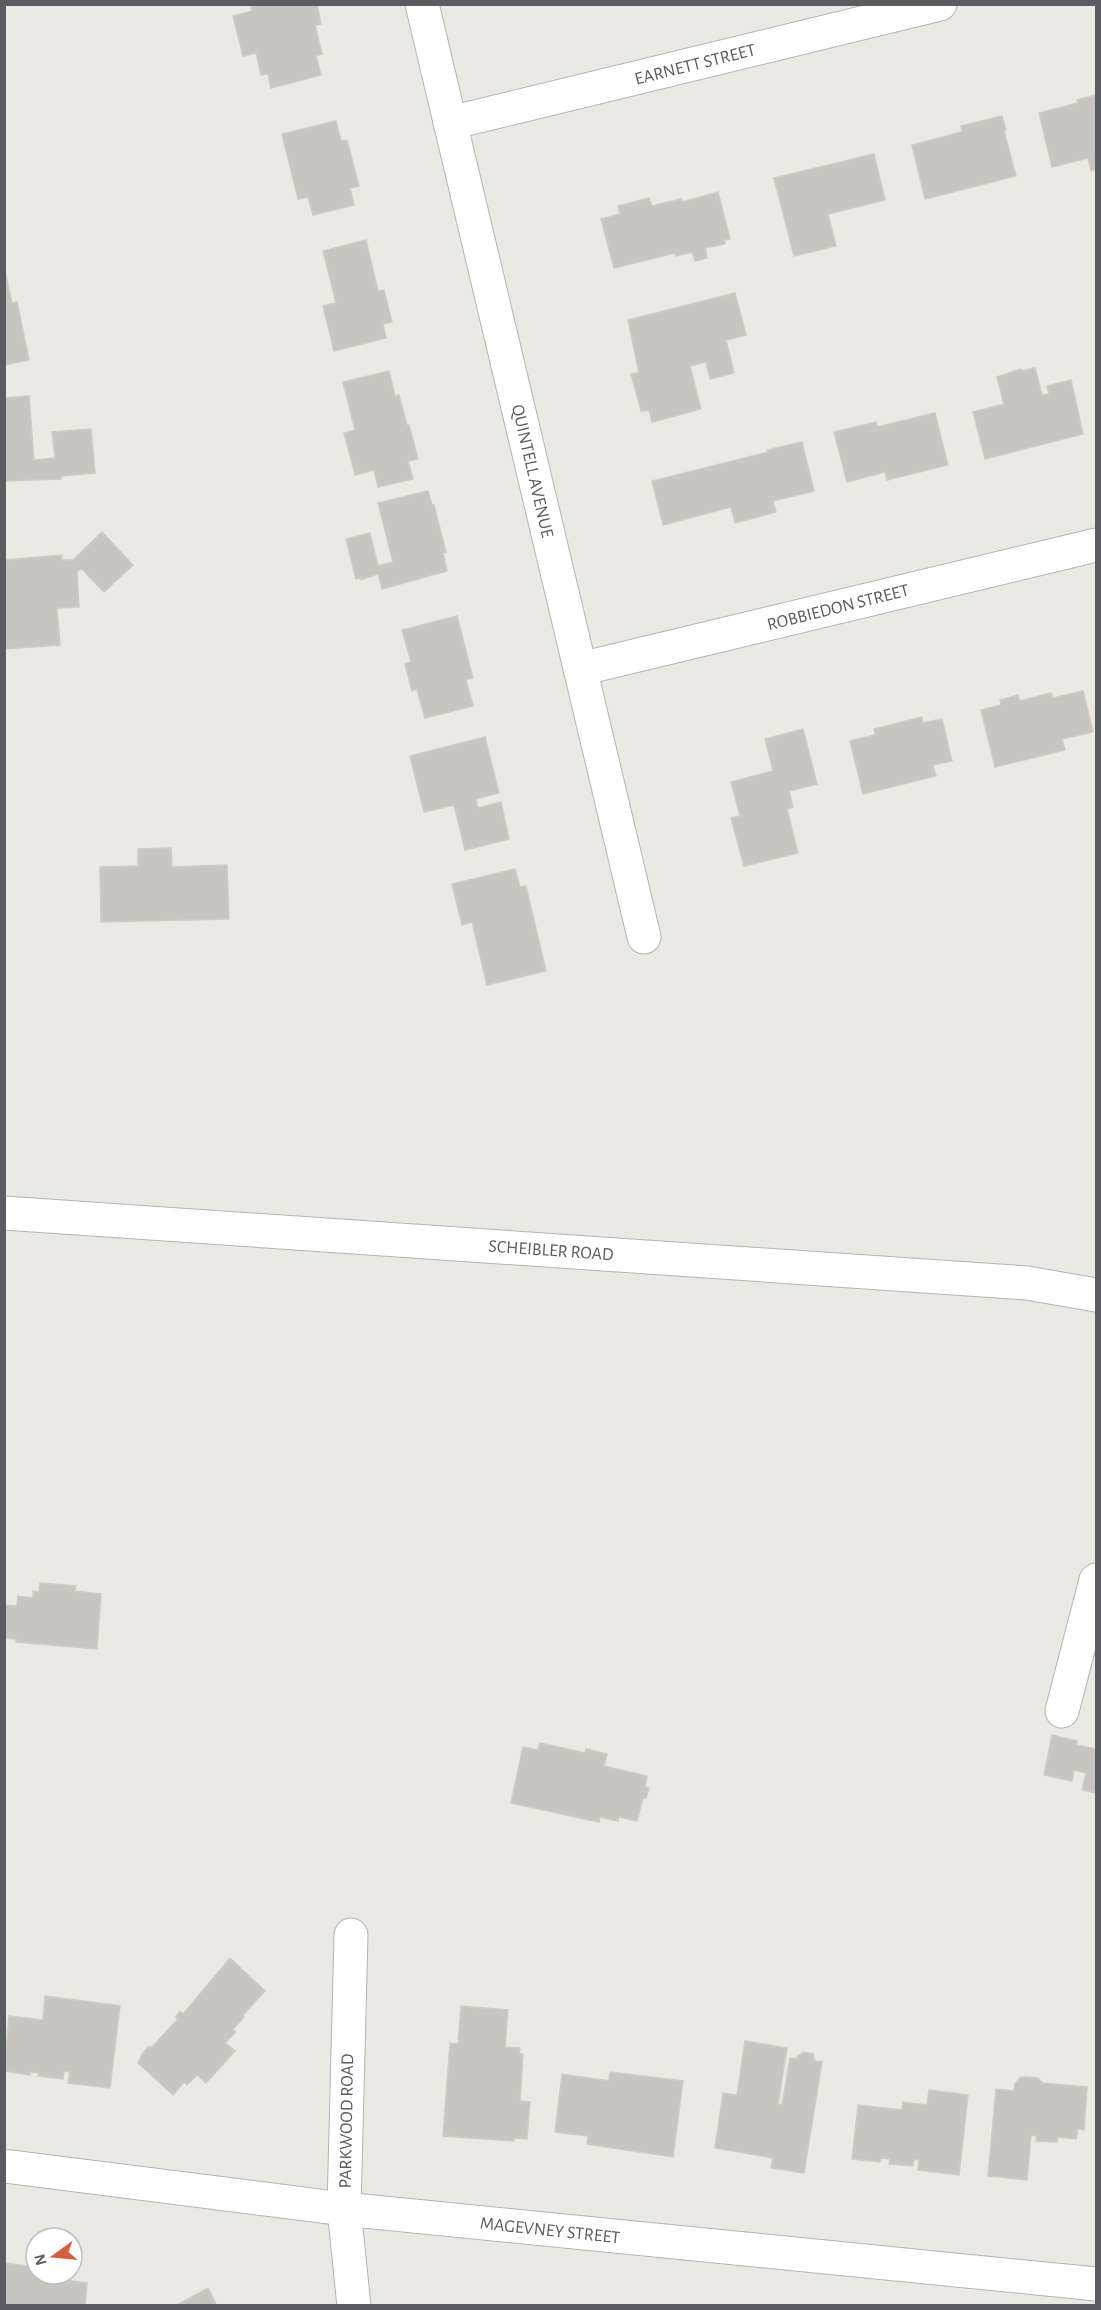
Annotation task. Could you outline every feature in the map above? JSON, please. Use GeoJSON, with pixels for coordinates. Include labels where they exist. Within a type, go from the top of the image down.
{"type":"FeatureCollection","features":[{"type":"Feature","properties":{"kind":"street","name":"QUINTELL AVENUE"},"geometry":{"type":"LineString","coordinates":[[422,4],[644,937]]}},
{"type":"Feature","properties":{"kind":"street","name":"EARNETT STREET"},"geometry":{"type":"LineString","coordinates":[[450,123],[939,4]]}},
{"type":"Feature","properties":{"kind":"street","name":"ROBBIEDON STREET"},"geometry":{"type":"LineString","coordinates":[[580,669],[1096,545]]}},
{"type":"Feature","properties":{"kind":"street","name":"SCHEIBLER ROAD"},"geometry":{"type":"LineString","coordinates":[[4,1213],[1016,1282],[1096,1295]]}},
{"type":"Feature","properties":{"kind":"street"},"geometry":{"type":"LineString","coordinates":[[1062,1711],[1096,1580]]}},
{"type":"Feature","properties":{"kind":"street","name":"PARKWOOD ROAD"},"geometry":{"type":"LineString","coordinates":[[351,1935],[344,2209],[354,2306]]}},
{"type":"Feature","properties":{"kind":"street","name":"MAGEVNEY STREET"},"geometry":{"type":"LineString","coordinates":[[4,2166],[344,2209],[1096,2284]]}},
{"type":"Feature","properties":{"kind":"building"},"geometry":{"type":"Polygon","coordinates":[[[251,4],[317,4],[321,24],[315,25],[322,54],[316,56],[321,75],[271,88],[268,74],[261,75],[256,53],[243,56],[233,16],[252,11],[251,4]]]}},
{"type":"Feature","properties":{"kind":"building"},"geometry":{"type":"Polygon","coordinates":[[[1096,95],[1096,169],[1091,171],[1088,158],[1052,167],[1039,113],[1078,103],[1077,100],[1096,95]]]}},
{"type":"Feature","properties":{"kind":"building"},"geometry":{"type":"Polygon","coordinates":[[[1002,116],[1016,176],[925,199],[912,145],[962,132],[961,126],[1002,116]]]}},
{"type":"Feature","properties":{"kind":"building"},"geometry":{"type":"Polygon","coordinates":[[[336,121],[341,141],[347,140],[359,186],[350,188],[354,205],[313,215],[308,197],[298,199],[282,134],[336,121]]]}},
{"type":"Feature","properties":{"kind":"building"},"geometry":{"type":"Polygon","coordinates":[[[874,154],[885,200],[828,214],[836,246],[794,256],[774,178],[874,154]]]}},
{"type":"Feature","properties":{"kind":"building"},"geometry":{"type":"Polygon","coordinates":[[[718,192],[730,239],[724,240],[725,244],[705,248],[707,258],[695,261],[692,252],[676,256],[675,253],[614,268],[601,219],[620,214],[618,206],[649,198],[652,206],[681,199],[682,202],[718,192]]]}},
{"type":"Feature","properties":{"kind":"building"},"geometry":{"type":"Polygon","coordinates":[[[366,240],[378,291],[384,290],[392,322],[383,324],[386,338],[334,351],[323,306],[336,303],[323,251],[366,240]]]}},
{"type":"Feature","properties":{"kind":"building"},"geometry":{"type":"Polygon","coordinates":[[[4,267],[12,303],[17,302],[29,360],[4,365],[4,267]]]}},
{"type":"Feature","properties":{"kind":"building"},"geometry":{"type":"Polygon","coordinates":[[[735,293],[746,335],[726,340],[734,373],[710,379],[706,362],[690,366],[701,409],[652,422],[649,410],[641,411],[631,374],[639,373],[628,320],[735,293]]]}},
{"type":"Feature","properties":{"kind":"building"},"geometry":{"type":"Polygon","coordinates":[[[1035,368],[1042,395],[1049,394],[1047,386],[1071,380],[1083,434],[985,459],[973,412],[1004,404],[997,377],[1021,369],[1022,371],[1035,368]]]}},
{"type":"Feature","properties":{"kind":"building"},"geometry":{"type":"Polygon","coordinates":[[[389,371],[395,396],[399,395],[418,459],[408,461],[413,479],[378,487],[374,470],[355,475],[344,433],[355,430],[343,382],[389,371]]]}},
{"type":"Feature","properties":{"kind":"building"},"geometry":{"type":"Polygon","coordinates":[[[29,396],[34,460],[55,458],[52,432],[91,429],[95,473],[61,476],[61,479],[4,481],[4,398],[29,396]]]}},
{"type":"Feature","properties":{"kind":"building"},"geometry":{"type":"Polygon","coordinates":[[[935,413],[948,465],[887,480],[885,472],[847,482],[834,432],[876,422],[877,427],[935,413]]]}},
{"type":"Feature","properties":{"kind":"building"},"geometry":{"type":"Polygon","coordinates":[[[802,442],[814,491],[773,501],[776,512],[735,523],[731,507],[663,525],[652,481],[802,442]]]}},
{"type":"Feature","properties":{"kind":"building"},"geometry":{"type":"Polygon","coordinates":[[[428,491],[446,552],[443,553],[447,571],[382,589],[378,574],[361,580],[361,578],[356,579],[346,539],[370,533],[378,566],[393,562],[378,503],[428,491]]]}},
{"type":"Feature","properties":{"kind":"building"},"geometry":{"type":"Polygon","coordinates":[[[102,532],[133,565],[104,592],[82,569],[77,571],[79,607],[57,608],[60,645],[4,649],[4,560],[62,555],[61,560],[73,560],[102,532]]]}},
{"type":"Feature","properties":{"kind":"building"},"geometry":{"type":"Polygon","coordinates":[[[457,616],[473,678],[466,680],[473,706],[425,718],[417,689],[412,691],[405,664],[411,662],[402,630],[457,616]]]}},
{"type":"Feature","properties":{"kind":"building"},"geometry":{"type":"Polygon","coordinates":[[[1083,691],[1093,732],[1062,739],[1065,750],[995,767],[981,710],[1001,705],[1000,700],[1018,695],[1020,701],[1051,693],[1053,698],[1083,691]]]}},
{"type":"Feature","properties":{"kind":"building"},"geometry":{"type":"Polygon","coordinates":[[[922,717],[923,723],[942,719],[952,761],[933,765],[936,776],[863,794],[850,741],[875,735],[874,729],[922,717]]]}},
{"type":"Feature","properties":{"kind":"building"},"geometry":{"type":"Polygon","coordinates":[[[803,729],[817,784],[789,791],[793,807],[787,809],[798,853],[744,866],[731,818],[740,816],[731,782],[773,771],[765,739],[803,729]]]}},
{"type":"Feature","properties":{"kind":"building"},"geometry":{"type":"Polygon","coordinates":[[[485,737],[499,793],[476,799],[478,808],[501,802],[509,839],[465,850],[454,805],[424,812],[410,756],[485,737]]]}},
{"type":"Feature","properties":{"kind":"building"},"geometry":{"type":"Polygon","coordinates":[[[171,848],[172,867],[227,865],[229,919],[101,922],[100,867],[138,866],[138,849],[171,848]]]}},
{"type":"Feature","properties":{"kind":"building"},"geometry":{"type":"Polygon","coordinates":[[[515,869],[520,887],[526,886],[546,971],[487,985],[472,922],[462,925],[452,884],[515,869]]]}},
{"type":"Feature","properties":{"kind":"building"},"geometry":{"type":"Polygon","coordinates":[[[40,1583],[76,1586],[75,1591],[101,1594],[97,1649],[16,1642],[16,1639],[4,1638],[4,1605],[17,1606],[18,1596],[33,1598],[33,1591],[39,1592],[40,1583]]]}},
{"type":"Feature","properties":{"kind":"building"},"geometry":{"type":"Polygon","coordinates":[[[1052,1735],[1077,1741],[1076,1745],[1096,1749],[1096,1793],[1082,1790],[1086,1773],[1074,1770],[1072,1781],[1044,1775],[1052,1735]]]}},
{"type":"Feature","properties":{"kind":"building"},"geometry":{"type":"Polygon","coordinates":[[[540,1743],[585,1753],[586,1749],[607,1754],[604,1766],[647,1776],[645,1787],[649,1788],[646,1798],[643,1798],[637,1821],[619,1817],[618,1821],[600,1817],[599,1822],[511,1803],[523,1747],[538,1750],[540,1743]]]}},
{"type":"Feature","properties":{"kind":"building"},"geometry":{"type":"Polygon","coordinates":[[[230,1958],[265,1991],[243,2015],[244,2017],[233,2029],[236,2032],[225,2043],[235,2051],[206,2083],[197,2075],[187,2085],[184,2082],[173,2095],[138,2063],[148,2047],[153,2046],[178,2019],[175,2017],[180,2011],[183,2014],[230,1958]]]}},
{"type":"Feature","properties":{"kind":"building"},"geometry":{"type":"Polygon","coordinates":[[[45,1996],[120,2006],[110,2088],[68,2083],[70,2072],[64,2071],[63,2079],[38,2076],[39,2073],[31,2072],[30,2075],[4,2071],[9,2016],[43,2020],[45,1996]]]}},
{"type":"Feature","properties":{"kind":"building"},"geometry":{"type":"Polygon","coordinates":[[[461,2006],[508,2010],[505,2047],[520,2048],[519,2053],[523,2054],[520,2101],[530,2102],[527,2139],[514,2138],[514,2141],[443,2136],[450,2043],[458,2044],[461,2006]]]}},
{"type":"Feature","properties":{"kind":"building"},"geometry":{"type":"Polygon","coordinates":[[[745,2041],[787,2048],[778,2104],[782,2105],[790,2058],[797,2059],[803,2052],[813,2054],[815,2061],[822,2062],[804,2173],[771,2168],[773,2158],[715,2148],[723,2093],[737,2095],[745,2041]]]}},
{"type":"Feature","properties":{"kind":"building"},"geometry":{"type":"Polygon","coordinates":[[[610,2072],[683,2081],[673,2157],[587,2144],[588,2136],[555,2132],[562,2074],[609,2081],[610,2072]]]}},
{"type":"Feature","properties":{"kind":"building"},"geometry":{"type":"Polygon","coordinates":[[[1021,2077],[1038,2078],[1043,2083],[1087,2087],[1084,2130],[1078,2129],[1076,2139],[1058,2137],[1057,2142],[1036,2141],[1037,2136],[1031,2135],[1027,2180],[988,2176],[996,2089],[1014,2091],[1015,2084],[1021,2077]]]}},
{"type":"Feature","properties":{"kind":"building"},"geometry":{"type":"Polygon","coordinates":[[[929,2090],[968,2095],[959,2175],[918,2170],[919,2160],[914,2159],[913,2166],[889,2164],[890,2159],[881,2158],[880,2162],[852,2159],[858,2105],[902,2110],[903,2102],[927,2105],[929,2090]]]}},
{"type":"Feature","properties":{"kind":"building"},"geometry":{"type":"Polygon","coordinates":[[[4,2263],[24,2266],[24,2286],[84,2286],[84,2283],[87,2283],[85,2306],[4,2306],[4,2263]]]}},
{"type":"Feature","properties":{"kind":"building"},"geometry":{"type":"Polygon","coordinates":[[[208,2288],[217,2306],[175,2306],[208,2288]]]}}]}
